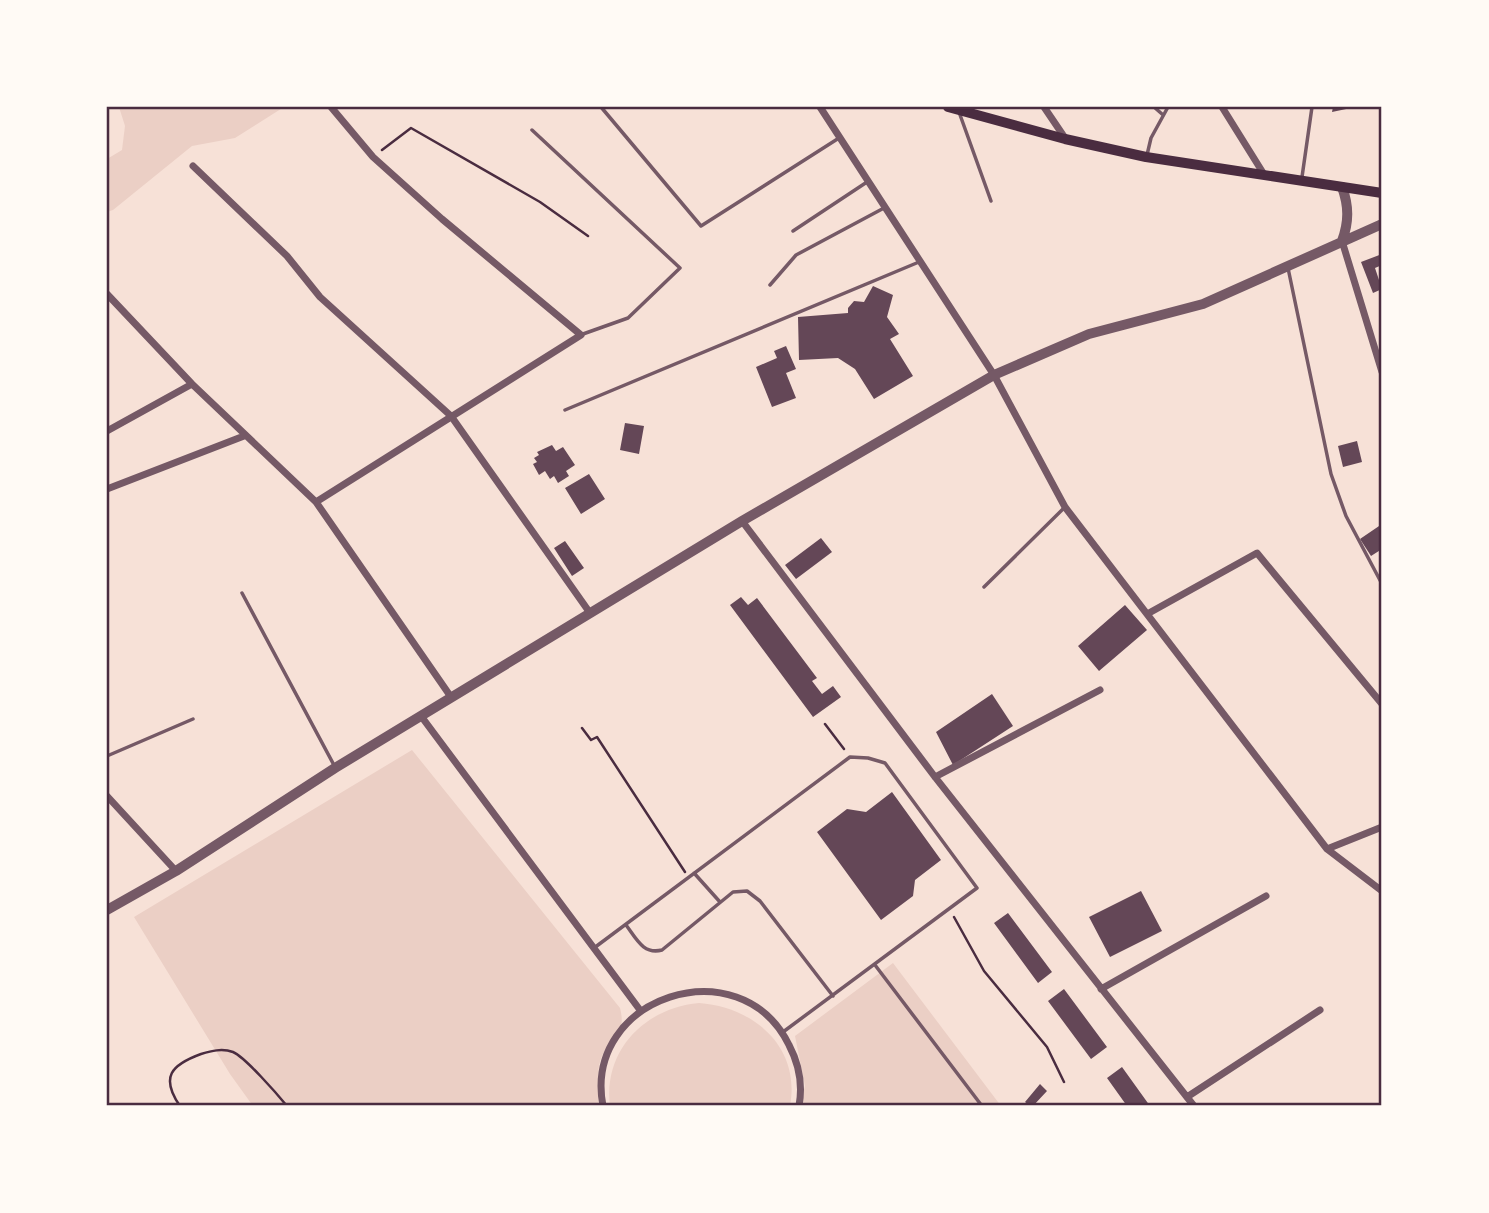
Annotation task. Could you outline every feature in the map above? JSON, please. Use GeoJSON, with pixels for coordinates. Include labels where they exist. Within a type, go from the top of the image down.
{"type":"FeatureCollection","features":[{"type":"Feature","properties":{"kind":"main road"},"geometry":{"type":"LineString","coordinates":[[953,108],[1065,139],[1146,157],[1382,193]]}},
{"type":"Feature","properties":{"kind":"street"},"geometry":{"type":"LineString","coordinates":[[316,502],[581,335],[373,157],[331,107]]}},
{"type":"Feature","properties":{"kind":"street"},"geometry":{"type":"LineString","coordinates":[[820,107],[994,376],[1065,507],[1149,613],[1327,849],[1382,891]]}},
{"type":"Feature","properties":{"kind":"street"},"geometry":{"type":"LineString","coordinates":[[1044,107],[1065,139]]}},
{"type":"Feature","properties":{"kind":"street"},"geometry":{"type":"LineString","coordinates":[[1222,107],[1265,176]]}},
{"type":"Feature","properties":{"kind":"street"},"geometry":{"type":"LineString","coordinates":[[193,166],[286,256],[320,298],[450,416],[590,613]]}},
{"type":"Feature","properties":{"kind":"street"},"geometry":{"type":"LineString","coordinates":[[1342,187],[1348,211],[1342,242],[1382,372]]}},
{"type":"Feature","properties":{"kind":"street"},"geometry":{"type":"LineString","coordinates":[[107,910],[176,871],[335,768],[742,521],[994,376],[1089,334],[1203,304],[1382,224]]}},
{"type":"Feature","properties":{"kind":"street"},"geometry":{"type":"LineString","coordinates":[[107,294],[244,436],[316,502],[452,697]]}},
{"type":"Feature","properties":{"kind":"street"},"geometry":{"type":"LineString","coordinates":[[107,431],[192,384]]}},
{"type":"Feature","properties":{"kind":"street"},"geometry":{"type":"LineString","coordinates":[[107,489],[244,436]]}},
{"type":"Feature","properties":{"kind":"street"},"geometry":{"type":"LineString","coordinates":[[742,521],[935,777],[1194,1106]]}},
{"type":"Feature","properties":{"kind":"street"},"geometry":{"type":"LineString","coordinates":[[1149,613],[1257,553],[1382,704]]}},
{"type":"Feature","properties":{"kind":"street"},"geometry":{"type":"LineString","coordinates":[[935,777],[1100,690]]}},
{"type":"Feature","properties":{"kind":"street"},"geometry":{"type":"LineString","coordinates":[[421,716],[640,1010]]}},
{"type":"Feature","properties":{"kind":"street"},"geometry":{"type":"LineString","coordinates":[[107,796],[176,871]]}},
{"type":"Feature","properties":{"kind":"street"},"geometry":{"type":"LineString","coordinates":[[1327,849],[1382,827]]}},
{"type":"Feature","properties":{"kind":"street"},"geometry":{"type":"LineString","coordinates":[[1101,989],[1266,896]]}},
{"type":"Feature","properties":{"kind":"street"},"geometry":{"type":"LineString","coordinates":[[603,1106],[600,1093],[604,1061],[618,1033],[640,1010],[669,995],[700,990],[732,995],[761,1010],[783,1032],[797,1061],[802,1092],[799,1106]]}},
{"type":"Feature","properties":{"kind":"street"},"geometry":{"type":"LineString","coordinates":[[1187,1097],[1320,1010]]}},
{"type":"Feature","properties":{"kind":"lane"},"geometry":{"type":"LineString","coordinates":[[601,107],[701,226],[840,137]]}},
{"type":"Feature","properties":{"kind":"lane"},"geometry":{"type":"LineString","coordinates":[[1154,107],[1162,114]]}},
{"type":"Feature","properties":{"kind":"lane"},"geometry":{"type":"LineString","coordinates":[[1146,157],[1151,138],[1168,107]]}},
{"type":"Feature","properties":{"kind":"lane"},"geometry":{"type":"LineString","coordinates":[[1302,182],[1312,107]]}},
{"type":"Feature","properties":{"kind":"lane"},"geometry":{"type":"LineString","coordinates":[[953,108],[991,201]]}},
{"type":"Feature","properties":{"kind":"lane"},"geometry":{"type":"LineString","coordinates":[[532,130],[680,268],[628,318],[581,335]]}},
{"type":"Feature","properties":{"kind":"lane"},"geometry":{"type":"LineString","coordinates":[[793,231],[869,181]]}},
{"type":"Feature","properties":{"kind":"lane"},"geometry":{"type":"LineString","coordinates":[[770,285],[796,255],[886,207]]}},
{"type":"Feature","properties":{"kind":"lane"},"geometry":{"type":"LineString","coordinates":[[565,410],[921,261]]}},
{"type":"Feature","properties":{"kind":"lane"},"geometry":{"type":"LineString","coordinates":[[1288,268],[1331,474],[1346,516],[1382,584]]}},
{"type":"Feature","properties":{"kind":"lane"},"geometry":{"type":"LineString","coordinates":[[984,587],[1065,507]]}},
{"type":"Feature","properties":{"kind":"lane"},"geometry":{"type":"LineString","coordinates":[[242,593],[335,768]]}},
{"type":"Feature","properties":{"kind":"lane"},"geometry":{"type":"LineString","coordinates":[[107,756],[193,719]]}},
{"type":"Feature","properties":{"kind":"lane"},"geometry":{"type":"LineString","coordinates":[[594,948],[850,757],[869,758],[885,763],[977,888],[783,1032]]}},
{"type":"Feature","properties":{"kind":"lane"},"geometry":{"type":"LineString","coordinates":[[694,873],[720,902]]}},
{"type":"Feature","properties":{"kind":"lane"},"geometry":{"type":"LineString","coordinates":[[626,925],[644,948],[655,952],[662,950],[720,902],[740,891],[754,895],[833,996]]}},
{"type":"Feature","properties":{"kind":"lane"},"geometry":{"type":"LineString","coordinates":[[875,965],[982,1106]]}},
{"type":"Feature","properties":{"kind":"path"},"geometry":{"type":"LineString","coordinates":[[373,157],[411,128],[540,202],[588,236]]}},
{"type":"Feature","properties":{"kind":"path"},"geometry":{"type":"LineString","coordinates":[[825,724],[850,757]]}},
{"type":"Feature","properties":{"kind":"path"},"geometry":{"type":"LineString","coordinates":[[582,728],[591,740],[597,737],[689,877]]}},
{"type":"Feature","properties":{"kind":"path"},"geometry":{"type":"LineString","coordinates":[[949,909],[984,971],[1047,1047],[1064,1082]]}},
{"type":"Feature","properties":{"kind":"path"},"geometry":{"type":"LineString","coordinates":[[180,1106],[173,1096],[170,1082],[173,1071],[181,1061],[210,1051],[224,1050],[240,1056],[287,1106]]}},
{"type":"Feature","properties":{"kind":"shaded area"},"geometry":{"type":"Polygon","coordinates":[[[119,107],[284,107],[235,138],[192,146],[113,210],[107,212],[107,159],[122,150],[125,126],[119,107]]]}},
{"type":"Feature","properties":{"kind":"shaded area"},"geometry":{"type":"Polygon","coordinates":[[[412,750],[620,1008],[620,1030],[600,1061],[599,1106],[253,1106],[230,1074],[134,917],[412,750]]]}},
{"type":"Feature","properties":{"kind":"shaded area"},"geometry":{"type":"Polygon","coordinates":[[[893,963],[1001,1106],[800,1106],[805,1086],[795,1036],[893,963]]]}},
{"type":"Feature","properties":{"kind":"shaded area"},"geometry":{"type":"Polygon","coordinates":[[[699,1003],[738,1012],[769,1034],[781,1049],[788,1066],[792,1085],[790,1106],[610,1106],[613,1067],[632,1035],[661,1013],[699,1003]]]}},
{"type":"Feature","properties":{"kind":"building"},"geometry":{"type":"Polygon","coordinates":[[[1333,107],[1351,107],[1351,108],[1332,112],[1333,107]]]}},
{"type":"Feature","properties":{"kind":"building"},"geometry":{"type":"Polygon","coordinates":[[[1382,254],[1382,265],[1375,268],[1382,289],[1373,293],[1361,262],[1382,254]]]}},
{"type":"Feature","properties":{"kind":"building"},"geometry":{"type":"Polygon","coordinates":[[[873,286],[893,295],[887,317],[899,334],[890,339],[913,376],[874,399],[855,369],[838,358],[799,360],[798,317],[848,313],[848,308],[854,301],[864,302],[873,286]]]}},
{"type":"Feature","properties":{"kind":"building"},"geometry":{"type":"Polygon","coordinates":[[[786,346],[796,369],[786,373],[796,398],[772,407],[756,367],[777,358],[774,351],[786,346]]]}},
{"type":"Feature","properties":{"kind":"building"},"geometry":{"type":"Polygon","coordinates":[[[625,423],[644,426],[639,454],[620,450],[625,423]]]}},
{"type":"Feature","properties":{"kind":"building"},"geometry":{"type":"Polygon","coordinates":[[[1357,441],[1362,462],[1343,467],[1338,446],[1357,441]]]}},
{"type":"Feature","properties":{"kind":"building"},"geometry":{"type":"Polygon","coordinates":[[[552,445],[556,451],[563,447],[575,465],[566,471],[569,476],[558,483],[554,476],[550,479],[545,471],[539,475],[533,464],[537,462],[534,458],[539,455],[537,452],[552,445]]]}},
{"type":"Feature","properties":{"kind":"building"},"geometry":{"type":"Polygon","coordinates":[[[589,474],[605,499],[581,514],[565,488],[589,474]]]}},
{"type":"Feature","properties":{"kind":"building"},"geometry":{"type":"Polygon","coordinates":[[[1382,524],[1382,549],[1371,556],[1360,539],[1382,524]]]}},
{"type":"Feature","properties":{"kind":"building"},"geometry":{"type":"Polygon","coordinates":[[[821,538],[832,552],[796,579],[785,565],[821,538]]]}},
{"type":"Feature","properties":{"kind":"building"},"geometry":{"type":"Polygon","coordinates":[[[565,541],[584,568],[572,576],[554,548],[565,541]]]}},
{"type":"Feature","properties":{"kind":"building"},"geometry":{"type":"Polygon","coordinates":[[[741,597],[748,605],[757,598],[817,678],[812,681],[822,694],[833,686],[841,697],[813,717],[730,605],[741,597]]]}},
{"type":"Feature","properties":{"kind":"building"},"geometry":{"type":"Polygon","coordinates":[[[1125,605],[1147,630],[1099,671],[1078,646],[1125,605]]]}},
{"type":"Feature","properties":{"kind":"building"},"geometry":{"type":"Polygon","coordinates":[[[992,694],[1013,726],[953,765],[936,732],[992,694]]]}},
{"type":"Feature","properties":{"kind":"building"},"geometry":{"type":"Polygon","coordinates":[[[892,792],[941,860],[915,880],[913,896],[881,920],[817,832],[847,809],[866,812],[892,792]]]}},
{"type":"Feature","properties":{"kind":"building"},"geometry":{"type":"Polygon","coordinates":[[[1141,891],[1162,931],[1110,957],[1089,917],[1141,891]]]}},
{"type":"Feature","properties":{"kind":"building"},"geometry":{"type":"Polygon","coordinates":[[[1008,913],[1052,972],[1038,983],[994,923],[1008,913]]]}},
{"type":"Feature","properties":{"kind":"building"},"geometry":{"type":"Polygon","coordinates":[[[1064,989],[1107,1047],[1091,1059],[1048,1001],[1064,989]]]}},
{"type":"Feature","properties":{"kind":"building"},"geometry":{"type":"Polygon","coordinates":[[[1122,1067],[1150,1106],[1127,1106],[1107,1078],[1122,1067]]]}},
{"type":"Feature","properties":{"kind":"building"},"geometry":{"type":"Polygon","coordinates":[[[1040,1084],[1047,1091],[1030,1106],[1025,1102],[1040,1084]]]}}]}
